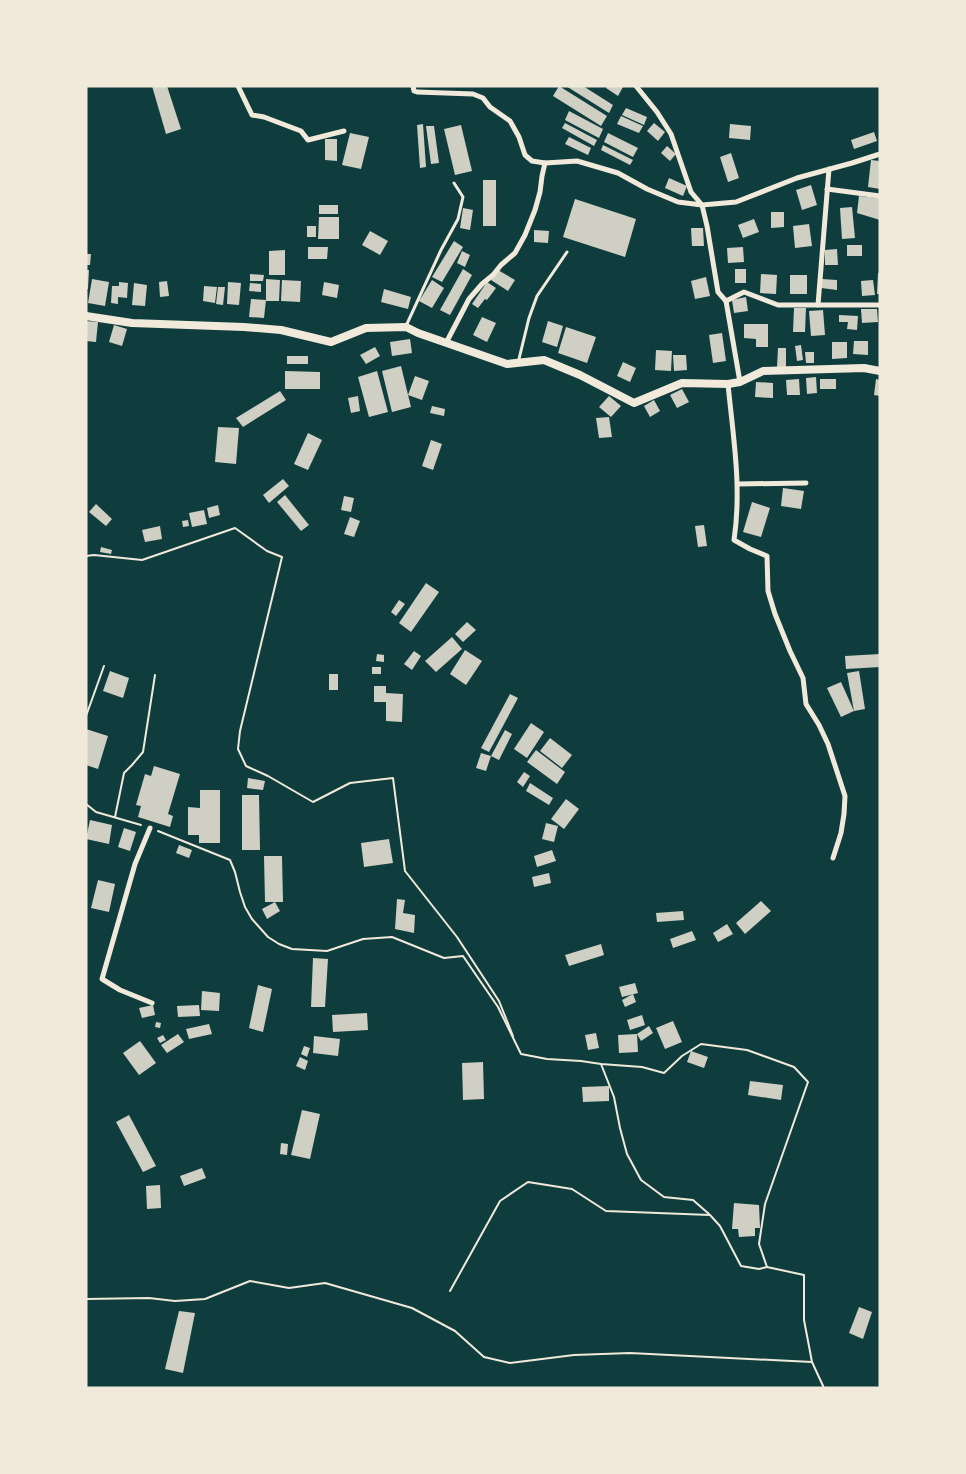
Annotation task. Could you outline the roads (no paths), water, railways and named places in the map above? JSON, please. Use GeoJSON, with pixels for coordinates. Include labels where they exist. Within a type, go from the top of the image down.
{"type":"FeatureCollection","features":[{"type":"Feature","properties":{"kind":"street"},"geometry":{"type":"LineString","coordinates":[[238,86],[252,115],[264,117],[301,131],[308,140],[344,131]]}},
{"type":"Feature","properties":{"kind":"street"},"geometry":{"type":"LineString","coordinates":[[412,86],[414,91],[418,92],[473,94],[483,98],[490,107],[510,121],[520,137],[525,155],[532,161],[577,161],[585,163],[618,173],[647,189],[678,202],[702,205],[736,202],[797,178],[880,154]]}},
{"type":"Feature","properties":{"kind":"street"},"geometry":{"type":"LineString","coordinates":[[636,86],[657,112],[671,134],[691,192],[702,205],[718,292],[726,301],[740,382]]}},
{"type":"Feature","properties":{"kind":"street"},"geometry":{"type":"LineString","coordinates":[[446,343],[469,299],[515,253],[535,210],[545,162]]}},
{"type":"Feature","properties":{"kind":"street"},"geometry":{"type":"LineString","coordinates":[[818,305],[829,170]]}},
{"type":"Feature","properties":{"kind":"street"},"geometry":{"type":"LineString","coordinates":[[828,189],[880,196]]}},
{"type":"Feature","properties":{"kind":"street"},"geometry":{"type":"LineString","coordinates":[[726,301],[744,292],[778,305],[880,305]]}},
{"type":"Feature","properties":{"kind":"street"},"geometry":{"type":"LineString","coordinates":[[86,316],[132,323],[281,330],[331,342],[366,328],[406,327],[506,364],[544,360],[580,375],[634,403],[682,383],[728,384],[740,382],[763,371],[864,368],[880,371]]}},
{"type":"Feature","properties":{"kind":"street"},"geometry":{"type":"LineString","coordinates":[[728,384],[738,484],[737,523],[734,540],[767,556],[768,591],[775,614],[803,678],[806,704],[822,731],[845,796],[841,833],[833,858]]}},
{"type":"Feature","properties":{"kind":"street"},"geometry":{"type":"LineString","coordinates":[[738,484],[806,483]]}},
{"type":"Feature","properties":{"kind":"street"},"geometry":{"type":"LineString","coordinates":[[150,828],[135,864],[102,979],[120,990],[152,1003]]}},
{"type":"Feature","properties":{"kind":"lane"},"geometry":{"type":"LineString","coordinates":[[406,327],[458,219],[463,197],[454,183]]}},
{"type":"Feature","properties":{"kind":"lane"},"geometry":{"type":"LineString","coordinates":[[518,364],[537,296],[567,252]]}}]}
